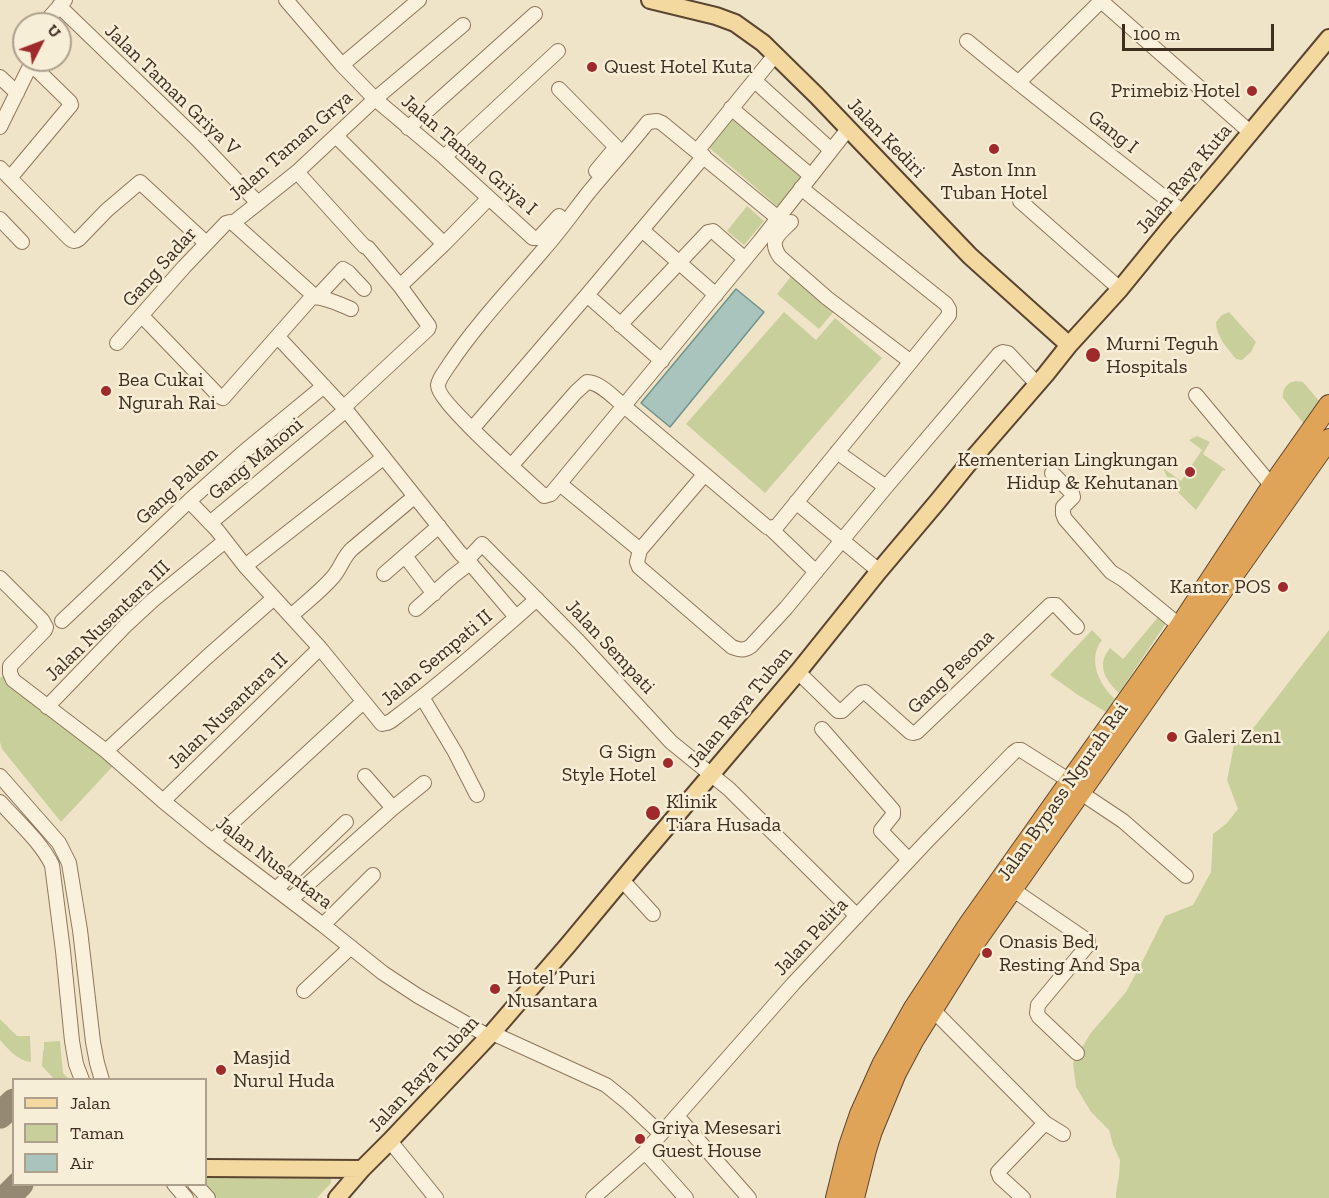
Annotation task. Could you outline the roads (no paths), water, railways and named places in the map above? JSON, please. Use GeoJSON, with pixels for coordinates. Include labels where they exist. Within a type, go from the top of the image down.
{"type":"FeatureCollection","features":[{"type":"Feature","properties":{"kind":"highway","name":"Jalan Bypass Ngurah Rai"},"geometry":{"type":"LineString","coordinates":[[836,1198],[860,1114],[882,1065],[914,1008],[969,924],[1075,787],[1092,775],[1325,435],[1329,405]]}},
{"type":"Feature","properties":{"kind":"highway","name":"Jalan Bypass Ngurah Rai"},"geometry":{"type":"LineString","coordinates":[[854,1198],[866,1150],[886,1095],[913,1041],[1075,787],[1272,486],[1325,435]]}},
{"type":"Feature","properties":{"kind":"main road","name":"Jalan Kediri"},"geometry":{"type":"LineString","coordinates":[[650,0],[716,16],[735,23],[755,36],[970,256],[1069,345]]}},
{"type":"Feature","properties":{"kind":"main road","name":"Jalan Raya Kuta"},"geometry":{"type":"LineString","coordinates":[[1069,345],[1120,289],[1329,38]]}},
{"type":"Feature","properties":{"kind":"main road","name":"Jalan Raya Tuban"},"geometry":{"type":"LineString","coordinates":[[337,1198],[490,1034],[568,945],[1069,345]]}},
{"type":"Feature","properties":{"kind":"main road"},"geometry":{"type":"LineString","coordinates":[[207,1168],[362,1169]]}},
{"type":"Feature","properties":{"kind":"street"},"geometry":{"type":"LineString","coordinates":[[342,65],[419,0]]}},
{"type":"Feature","properties":{"kind":"street"},"geometry":{"type":"LineString","coordinates":[[1018,83],[1101,0],[1251,133]]}},
{"type":"Feature","properties":{"kind":"street","name":"Jalan Taman Griya V"},"geometry":{"type":"LineString","coordinates":[[62,3],[257,202]]}},
{"type":"Feature","properties":{"kind":"street","name":"Jalan Taman Griya I"},"geometry":{"type":"LineString","coordinates":[[294,3],[342,65],[375,99],[444,157],[533,238],[548,234]]}},
{"type":"Feature","properties":{"kind":"street"},"geometry":{"type":"LineString","coordinates":[[408,128],[535,14]]}},
{"type":"Feature","properties":{"kind":"street","name":"Jalan Taman Grya"},"geometry":{"type":"LineString","coordinates":[[314,297],[233,222],[297,171],[375,99],[463,25]]}},
{"type":"Feature","properties":{"kind":"street","name":"Gang I"},"geometry":{"type":"LineString","coordinates":[[967,41],[1183,212]]}},
{"type":"Feature","properties":{"kind":"street"},"geometry":{"type":"LineString","coordinates":[[444,157],[558,51]]}},
{"type":"Feature","properties":{"kind":"street"},"geometry":{"type":"LineString","coordinates":[[472,429],[642,230],[700,154],[731,108],[776,55]]}},
{"type":"Feature","properties":{"kind":"street"},"geometry":{"type":"LineString","coordinates":[[0,127],[27,72]]}},
{"type":"Feature","properties":{"kind":"street"},"geometry":{"type":"LineString","coordinates":[[42,72],[71,105],[5,173],[72,240],[79,239],[107,210],[140,182],[206,243]]}},
{"type":"Feature","properties":{"kind":"street"},"geometry":{"type":"LineString","coordinates":[[0,77],[17,93]]}},
{"type":"Feature","properties":{"kind":"street"},"geometry":{"type":"LineString","coordinates":[[755,81],[831,150]]}},
{"type":"Feature","properties":{"kind":"street"},"geometry":{"type":"LineString","coordinates":[[559,89],[616,147],[454,357],[438,385],[451,407],[472,429],[544,496],[551,494],[560,484],[745,259],[785,220]]}},
{"type":"Feature","properties":{"kind":"street"},"geometry":{"type":"LineString","coordinates":[[731,108],[810,175]]}},
{"type":"Feature","properties":{"kind":"street"},"geometry":{"type":"LineString","coordinates":[[548,234],[590,191],[648,123],[657,121],[785,220]]}},
{"type":"Feature","properties":{"kind":"street"},"geometry":{"type":"LineString","coordinates":[[848,129],[801,188],[774,244],[780,257],[827,298],[911,362]]}},
{"type":"Feature","properties":{"kind":"street"},"geometry":{"type":"LineString","coordinates":[[336,136],[444,244]]}},
{"type":"Feature","properties":{"kind":"street"},"geometry":{"type":"LineString","coordinates":[[297,171],[400,286],[489,198]]}},
{"type":"Feature","properties":{"kind":"street"},"geometry":{"type":"LineString","coordinates":[[770,528],[777,526],[949,315],[946,304],[801,188]]}},
{"type":"Feature","properties":{"kind":"street"},"geometry":{"type":"LineString","coordinates":[[1020,201],[1120,289]]}},
{"type":"Feature","properties":{"kind":"street"},"geometry":{"type":"LineString","coordinates":[[0,219],[22,242]]}},
{"type":"Feature","properties":{"kind":"street","name":"Gang Sadar"},"geometry":{"type":"LineString","coordinates":[[117,343],[206,243],[226,224],[233,222]]}},
{"type":"Feature","properties":{"kind":"street"},"geometry":{"type":"LineString","coordinates":[[642,230],[716,294]]}},
{"type":"Feature","properties":{"kind":"street"},"geometry":{"type":"LineString","coordinates":[[621,325],[706,233],[713,231],[745,259]]}},
{"type":"Feature","properties":{"kind":"street"},"geometry":{"type":"LineString","coordinates":[[142,316],[223,398],[314,297],[343,269],[364,289]]}},
{"type":"Feature","properties":{"kind":"street","name":"Gang Mahoni"},"geometry":{"type":"LineString","coordinates":[[363,702],[320,648],[245,566],[210,523],[344,409],[429,327],[400,286]]}},
{"type":"Feature","properties":{"kind":"street"},"geometry":{"type":"LineString","coordinates":[[587,295],[662,361]]}},
{"type":"Feature","properties":{"kind":"street"},"geometry":{"type":"LineString","coordinates":[[314,297],[351,309]]}},
{"type":"Feature","properties":{"kind":"street"},"geometry":{"type":"LineString","coordinates":[[278,337],[344,409],[460,553],[516,616]]}},
{"type":"Feature","properties":{"kind":"street"},"geometry":{"type":"LineString","coordinates":[[704,475],[640,550],[637,562],[639,567],[732,647],[740,650],[746,649],[786,608],[999,354],[1008,353],[1037,384]]}},
{"type":"Feature","properties":{"kind":"street"},"geometry":{"type":"LineString","coordinates":[[511,466],[576,392],[587,382],[591,382],[624,406],[770,528],[816,572]]}},
{"type":"Feature","properties":{"kind":"street","name":"Gang Palem"},"geometry":{"type":"LineString","coordinates":[[62,621],[189,501],[324,386]]}},
{"type":"Feature","properties":{"kind":"street"},"geometry":{"type":"LineString","coordinates":[[1196,395],[1272,486]]}},
{"type":"Feature","properties":{"kind":"street"},"geometry":{"type":"LineString","coordinates":[[837,452],[886,487]]}},
{"type":"Feature","properties":{"kind":"street"},"geometry":{"type":"LineString","coordinates":[[245,566],[383,458]]}},
{"type":"Feature","properties":{"kind":"street"},"geometry":{"type":"LineString","coordinates":[[1052,473],[1072,493],[1072,497],[1063,507],[1065,519],[1111,572],[1180,626]]}},
{"type":"Feature","properties":{"kind":"street"},"geometry":{"type":"LineString","coordinates":[[560,484],[640,550]]}},
{"type":"Feature","properties":{"kind":"street"},"geometry":{"type":"LineString","coordinates":[[291,616],[332,578],[352,549],[414,497]]}},
{"type":"Feature","properties":{"kind":"street"},"geometry":{"type":"LineString","coordinates":[[189,501],[210,523]]}},
{"type":"Feature","properties":{"kind":"street"},"geometry":{"type":"LineString","coordinates":[[796,502],[879,571]]}},
{"type":"Feature","properties":{"kind":"street"},"geometry":{"type":"LineString","coordinates":[[384,574],[439,526]]}},
{"type":"Feature","properties":{"kind":"street","name":"Jalan Nusantara III"},"geometry":{"type":"LineString","coordinates":[[47,707],[127,624],[225,541]]}},
{"type":"Feature","properties":{"kind":"street","name":"Jalan Sempati"},"geometry":{"type":"LineString","coordinates":[[468,562],[482,544],[537,598],[671,742],[729,789],[857,916]]}},
{"type":"Feature","properties":{"kind":"street"},"geometry":{"type":"LineString","coordinates":[[405,556],[434,594]]}},
{"type":"Feature","properties":{"kind":"street"},"geometry":{"type":"LineString","coordinates":[[416,609],[468,562]]}},
{"type":"Feature","properties":{"kind":"street","name":"Jalan Nusantara"},"geometry":{"type":"LineString","coordinates":[[0,578],[42,620],[46,627],[12,663],[10,669],[13,680],[106,752],[212,841],[383,973],[418,996],[490,1034],[606,1085],[661,1134]]}},
{"type":"Feature","properties":{"kind":"street"},"geometry":{"type":"LineString","coordinates":[[106,752],[274,598]]}},
{"type":"Feature","properties":{"kind":"street","name":"Jalan Sempati II"},"geometry":{"type":"LineString","coordinates":[[363,702],[379,721],[384,724],[391,721],[476,653],[537,598]]}},
{"type":"Feature","properties":{"kind":"street","name":"Gang Pesona"},"geometry":{"type":"LineString","coordinates":[[798,672],[838,711],[842,711],[865,692],[913,734],[1050,605],[1061,608],[1077,627]]}},
{"type":"Feature","properties":{"kind":"street","name":"Jalan Nusantara II"},"geometry":{"type":"LineString","coordinates":[[163,801],[320,648]]}},
{"type":"Feature","properties":{"kind":"street"},"geometry":{"type":"LineString","coordinates":[[422,697],[455,752],[477,795]]}},
{"type":"Feature","properties":{"kind":"street"},"geometry":{"type":"LineString","coordinates":[[212,841],[363,702]]}},
{"type":"Feature","properties":{"kind":"street"},"geometry":{"type":"LineString","coordinates":[[822,729],[893,810],[893,815],[880,830],[909,860]]}},
{"type":"Feature","properties":{"kind":"street","name":"Jalan Pelita"},"geometry":{"type":"LineString","coordinates":[[593,1198],[645,1152],[792,984],[1017,750],[1021,750],[1075,787]]}},
{"type":"Feature","properties":{"kind":"street"},"geometry":{"type":"LineString","coordinates":[[365,776],[393,808]]}},
{"type":"Feature","properties":{"kind":"street"},"geometry":{"type":"LineString","coordinates":[[2,782],[59,843],[69,863],[80,930],[96,1063],[101,1078]]}},
{"type":"Feature","properties":{"kind":"street"},"geometry":{"type":"LineString","coordinates":[[290,900],[424,783]]}},
{"type":"Feature","properties":{"kind":"street"},"geometry":{"type":"LineString","coordinates":[[1075,787],[1123,821],[1186,876]]}},
{"type":"Feature","properties":{"kind":"street"},"geometry":{"type":"LineString","coordinates":[[0,802],[48,856],[52,865],[72,1041],[81,1078]]}},
{"type":"Feature","properties":{"kind":"street"},"geometry":{"type":"LineString","coordinates":[[276,889],[345,822]]}},
{"type":"Feature","properties":{"kind":"street"},"geometry":{"type":"LineString","coordinates":[[323,925],[373,875]]}},
{"type":"Feature","properties":{"kind":"street"},"geometry":{"type":"LineString","coordinates":[[622,880],[653,914]]}},
{"type":"Feature","properties":{"kind":"street"},"geometry":{"type":"LineString","coordinates":[[1012,889],[1088,941],[1088,945],[1038,1005],[1037,1013],[1077,1053]]}},
{"type":"Feature","properties":{"kind":"street"},"geometry":{"type":"LineString","coordinates":[[304,991],[351,947]]}},
{"type":"Feature","properties":{"kind":"street"},"geometry":{"type":"LineString","coordinates":[[69,1009],[89,1006]]}},
{"type":"Feature","properties":{"kind":"street"},"geometry":{"type":"LineString","coordinates":[[933,1010],[1045,1123],[1063,1134]]}},
{"type":"Feature","properties":{"kind":"street"},"geometry":{"type":"LineString","coordinates":[[677,1116],[749,1198]]}},
{"type":"Feature","properties":{"kind":"street"},"geometry":{"type":"LineString","coordinates":[[1023,1198],[1000,1177],[998,1172],[1045,1123]]}},
{"type":"Feature","properties":{"kind":"street"},"geometry":{"type":"LineString","coordinates":[[390,1142],[436,1198]]}},
{"type":"Feature","properties":{"kind":"street"},"geometry":{"type":"LineString","coordinates":[[645,1152],[686,1198]]}},
{"type":"Feature","properties":{"kind":"street"},"geometry":{"type":"LineString","coordinates":[[175,1186],[186,1198]]}},
{"type":"Feature","properties":{"kind":"street"},"geometry":{"type":"LineString","coordinates":[[196,1186],[208,1198]]}},
{"type":"Feature","properties":{"kind":"water"},"geometry":{"type":"Polygon","coordinates":[[[736,289],[764,312],[670,427],[641,403],[736,289]]]}},
{"type":"Feature","properties":{"kind":"place","name":"Quest Hotel Kuta"},"geometry":{"type":"Point","coordinates":[592,67]}},
{"type":"Feature","properties":{"kind":"place","name":"Primebiz Hotel"},"geometry":{"type":"Point","coordinates":[1252,91]}},
{"type":"Feature","properties":{"kind":"place","name":"Aston Inn Tuban Hotel"},"geometry":{"type":"Point","coordinates":[994,149]}},
{"type":"Feature","properties":{"kind":"place","name":"Murni Teguh Hospitals"},"geometry":{"type":"Point","coordinates":[1093,355]}},
{"type":"Feature","properties":{"kind":"place","name":"Bea Cukai Ngurah Rai"},"geometry":{"type":"Point","coordinates":[106,391]}},
{"type":"Feature","properties":{"kind":"place","name":"Kementerian Lingkungan Hidup & Kehutanan"},"geometry":{"type":"Point","coordinates":[1190,472]}},
{"type":"Feature","properties":{"kind":"place","name":"Kantor POS"},"geometry":{"type":"Point","coordinates":[1283,587]}},
{"type":"Feature","properties":{"kind":"place","name":"Galeri Zen1"},"geometry":{"type":"Point","coordinates":[1172,737]}},
{"type":"Feature","properties":{"kind":"place","name":"G Sign Style Hotel"},"geometry":{"type":"Point","coordinates":[668,763]}},
{"type":"Feature","properties":{"kind":"place","name":"Klinik Tiara Husada"},"geometry":{"type":"Point","coordinates":[653,813]}},
{"type":"Feature","properties":{"kind":"place","name":"Onasis Bed, Resting And Spa"},"geometry":{"type":"Point","coordinates":[987,953]}},
{"type":"Feature","properties":{"kind":"place","name":"Hotel Puri Nusantara"},"geometry":{"type":"Point","coordinates":[495,989]}},
{"type":"Feature","properties":{"kind":"place","name":"Masjid Nurul Huda"},"geometry":{"type":"Point","coordinates":[221,1070]}},
{"type":"Feature","properties":{"kind":"place","name":"Griya Mesesari Guest House"},"geometry":{"type":"Point","coordinates":[640,1139]}}]}
